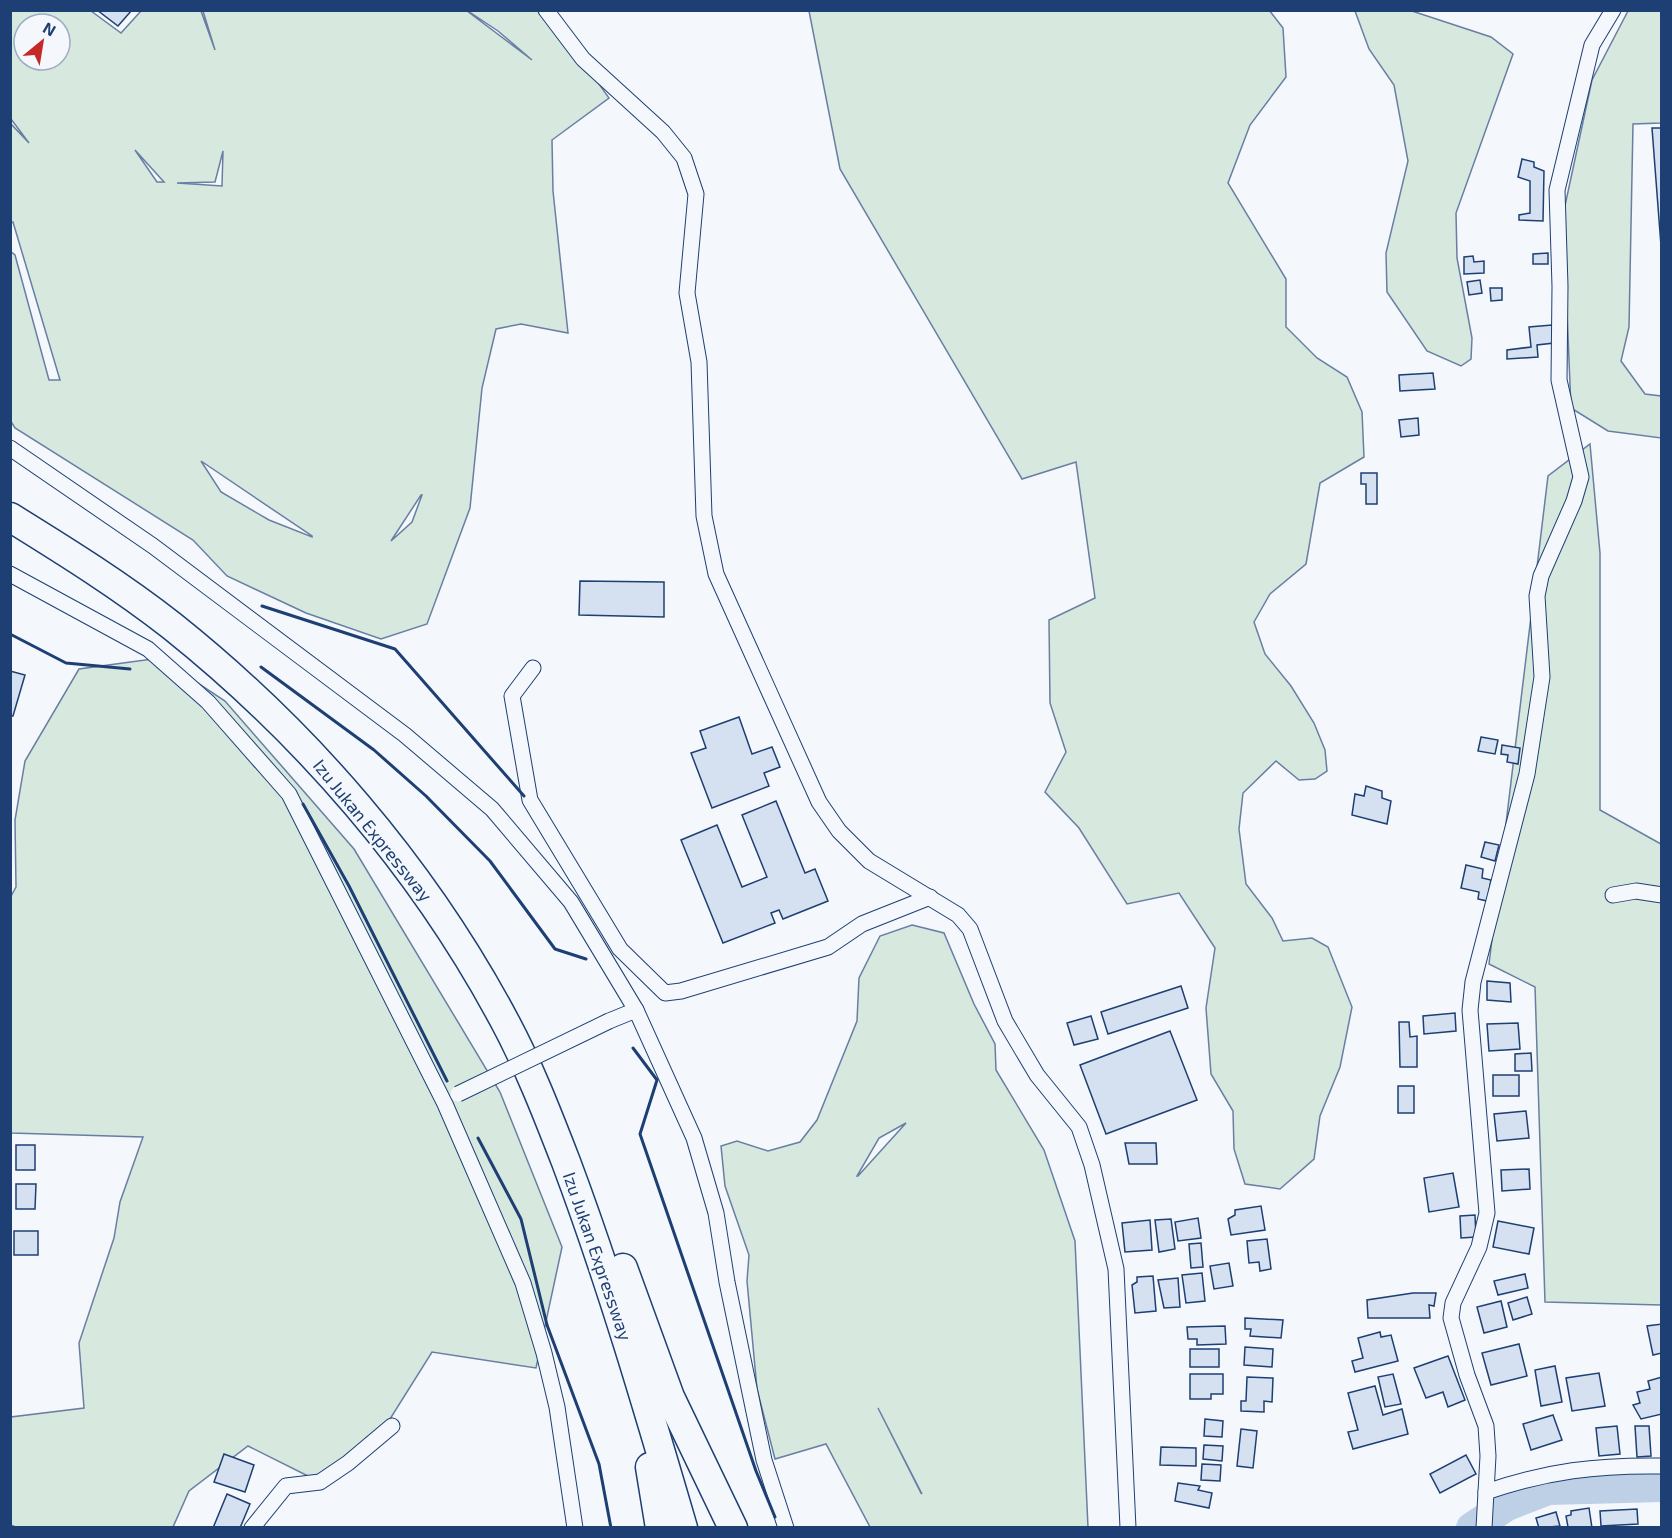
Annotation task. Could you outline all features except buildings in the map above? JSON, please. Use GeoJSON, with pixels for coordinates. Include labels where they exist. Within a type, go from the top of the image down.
{"type":"FeatureCollection","features":[{"type":"Feature","properties":{"kind":"highway","name":"Izu Jukan Expressway"},"geometry":{"type":"LineString","coordinates":[[10,517],[95,570],[170,625],[237,681],[306,750],[362,811],[411,872],[470,960],[504,1019],[536,1085],[595,1239],[683,1527]]}},
{"type":"Feature","properties":{"kind":"highway","name":"Izu Jukan Expressway"},"geometry":{"type":"LineString","coordinates":[[10,530],[98,585],[165,633],[230,688],[297,754],[354,818],[402,879],[455,958],[524,1092],[582,1241],[671,1527]]}},
{"type":"Feature","properties":{"kind":"highway"},"geometry":{"type":"LineString","coordinates":[[536,1085],[608,1228],[670,1397],[733,1527]]}},
{"type":"Feature","properties":{"kind":"highway"},"geometry":{"type":"LineString","coordinates":[[647,1448],[660,1527]]}},
{"type":"Feature","properties":{"kind":"street"},"geometry":{"type":"LineString","coordinates":[[546,10],[583,59],[663,132],[684,158],[696,194],[687,293],[699,362],[704,516],[716,574],[819,802],[839,831],[869,861],[958,915],[970,929],[1005,1021],[1036,1075],[1079,1127],[1092,1165],[1116,1269],[1128,1527]]}},
{"type":"Feature","properties":{"kind":"street"},"geometry":{"type":"LineString","coordinates":[[1484,1527],[1486,1426],[1467,1375],[1451,1318],[1453,1303],[1479,1247],[1486,1213],[1470,1010],[1473,982],[1529,764],[1542,677],[1537,596],[1541,576],[1574,501],[1581,477],[1559,380],[1560,286],[1557,190],[1592,45],[1613,10]]}},
{"type":"Feature","properties":{"kind":"street"},"geometry":{"type":"LineString","coordinates":[[10,448],[153,546],[405,735],[492,809],[571,902],[636,1010],[694,1138],[713,1202],[764,1460],[786,1527]]}},
{"type":"Feature","properties":{"kind":"street"},"geometry":{"type":"LineString","coordinates":[[10,574],[148,649],[208,702],[290,794],[446,1104],[522,1283],[544,1353],[557,1407],[575,1527]]}},
{"type":"Feature","properties":{"kind":"street"},"geometry":{"type":"LineString","coordinates":[[533,668],[512,696],[530,800],[620,949],[665,993],[681,991],[828,947],[862,924],[930,897]]}},
{"type":"Feature","properties":{"kind":"street"},"geometry":{"type":"LineString","coordinates":[[1613,895],[1636,891],[1662,895]]}},
{"type":"Feature","properties":{"kind":"street"},"geometry":{"type":"LineString","coordinates":[[604,960],[620,949]]}},
{"type":"Feature","properties":{"kind":"street"},"geometry":{"type":"LineString","coordinates":[[446,1104],[458,1094],[636,1010]]}},
{"type":"Feature","properties":{"kind":"street"},"geometry":{"type":"LineString","coordinates":[[252,1527],[286,1486],[320,1482],[348,1463],[392,1426]]}},
{"type":"Feature","properties":{"kind":"street"},"geometry":{"type":"LineString","coordinates":[[1485,1496],[1527,1478],[1566,1470],[1662,1466]]}},
{"type":"Feature","properties":{"kind":"shaded area"},"geometry":{"type":"Polygon","coordinates":[[[1269,10],[1283,28],[1286,77],[1250,125],[1228,183],[1286,279],[1286,327],[1317,358],[1347,377],[1362,412],[1364,457],[1320,483],[1306,564],[1270,594],[1254,622],[1265,654],[1291,686],[1314,723],[1325,750],[1327,771],[1315,779],[1299,780],[1276,761],[1243,793],[1239,829],[1246,884],[1272,918],[1283,941],[1312,938],[1328,947],[1352,1007],[1340,1067],[1320,1116],[1314,1159],[1280,1189],[1245,1184],[1234,1149],[1233,1111],[1211,1074],[1206,1008],[1215,948],[1179,893],[1127,904],[1079,828],[1045,792],[1066,752],[1050,703],[1049,620],[1095,598],[1076,462],[1022,479],[840,169],[809,11],[1269,10]]]}},
{"type":"Feature","properties":{"kind":"shaded area"},"geometry":{"type":"Polygon","coordinates":[[[11,11],[91,11],[121,33],[141,11],[201,11],[215,50],[203,11],[467,11],[532,60],[498,31],[468,11],[547,11],[609,98],[552,140],[553,191],[568,333],[521,324],[496,329],[482,388],[470,508],[427,624],[381,639],[306,613],[227,576],[193,540],[15,428],[10,420],[10,251],[15,255],[49,380],[60,380],[13,222],[11,223],[11,124],[29,143],[11,119],[11,11]],[[135,150],[157,182],[164,182],[135,150]],[[223,151],[215,182],[177,183],[222,186],[223,151]],[[201,461],[221,492],[269,520],[312,537],[201,461]],[[421,495],[391,541],[412,522],[421,495]]]}},
{"type":"Feature","properties":{"kind":"shaded area"},"geometry":{"type":"Polygon","coordinates":[[[1355,11],[1412,11],[1491,37],[1513,54],[1456,213],[1457,258],[1472,338],[1471,359],[1461,366],[1427,351],[1387,292],[1386,253],[1408,161],[1394,85],[1369,49],[1355,11]]]}},
{"type":"Feature","properties":{"kind":"shaded area"},"geometry":{"type":"Polygon","coordinates":[[[1628,11],[1661,11],[1661,123],[1633,124],[1629,327],[1621,361],[1645,394],[1661,396],[1661,438],[1608,431],[1571,408],[1563,215],[1592,80],[1628,11]]]}},
{"type":"Feature","properties":{"kind":"shaded area"},"geometry":{"type":"Polygon","coordinates":[[[1590,444],[1600,553],[1600,810],[1661,844],[1661,1305],[1545,1302],[1535,987],[1489,964],[1548,476],[1590,444]]]}},
{"type":"Feature","properties":{"kind":"shaded area"},"geometry":{"type":"Polygon","coordinates":[[[160,658],[225,701],[354,849],[500,1092],[562,1247],[536,1368],[432,1352],[385,1427],[320,1482],[248,1446],[189,1491],[173,1527],[18,1528],[11,1525],[11,1417],[84,1408],[79,1343],[114,1238],[120,1202],[143,1137],[11,1133],[10,898],[16,887],[15,820],[25,761],[79,669],[160,658]]]}},
{"type":"Feature","properties":{"kind":"shaded area"},"geometry":{"type":"Polygon","coordinates":[[[912,925],[944,933],[974,1004],[995,1044],[996,1070],[1044,1150],[1075,1241],[1088,1527],[870,1527],[826,1444],[775,1459],[757,1389],[747,1281],[749,1255],[725,1186],[721,1146],[737,1141],[768,1151],[800,1142],[817,1120],[857,1021],[859,978],[880,936],[912,925]],[[906,1123],[879,1138],[857,1176],[858,1176],[906,1123]]]}},
{"type":"Feature","properties":{"kind":"waterway"},"geometry":{"type":"LineString","coordinates":[[1472,1528],[1507,1505],[1548,1489],[1662,1486]]}},
{"type":"Feature","properties":{"kind":"wall"},"geometry":{"type":"LineString","coordinates":[[262,606],[395,649],[524,796]]}},
{"type":"Feature","properties":{"kind":"wall"},"geometry":{"type":"LineString","coordinates":[[10,634],[66,663],[130,669]]}},
{"type":"Feature","properties":{"kind":"wall"},"geometry":{"type":"LineString","coordinates":[[261,667],[374,750],[426,796],[490,861],[555,949],[586,959]]}},
{"type":"Feature","properties":{"kind":"wall"},"geometry":{"type":"LineString","coordinates":[[303,804],[349,886],[447,1081]]}},
{"type":"Feature","properties":{"kind":"wall"},"geometry":{"type":"LineString","coordinates":[[633,1048],[657,1080],[640,1134],[756,1471],[775,1517]]}},
{"type":"Feature","properties":{"kind":"wall"},"geometry":{"type":"LineString","coordinates":[[478,1138],[521,1219],[547,1325],[599,1464],[611,1528]]}}]}
